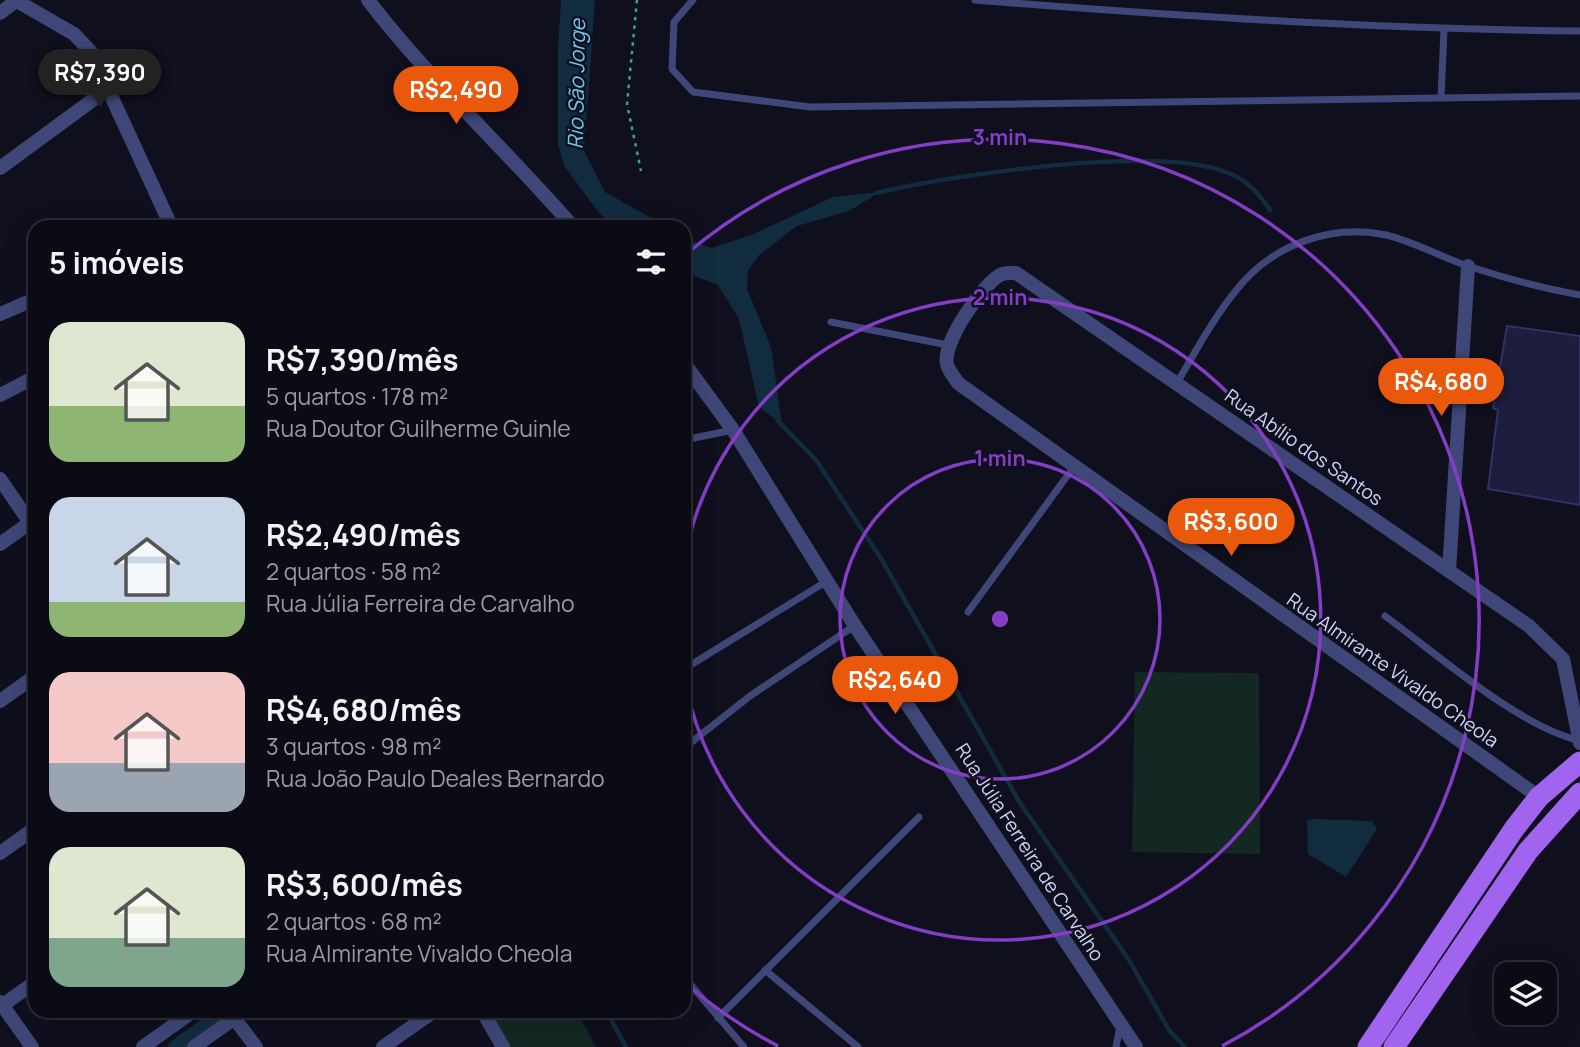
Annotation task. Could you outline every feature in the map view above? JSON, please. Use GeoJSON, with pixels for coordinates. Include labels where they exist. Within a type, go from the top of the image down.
{"type":"FeatureCollection","features":[{"type":"Feature","properties":{"kind":"main road"},"geometry":{"type":"LineString","coordinates":[[1368,1047],[1476,884],[1539,797],[1580,762]]}},
{"type":"Feature","properties":{"kind":"main road"},"geometry":{"type":"LineString","coordinates":[[1394,1047],[1528,851],[1580,793]]}},
{"type":"Feature","properties":{"kind":"street"},"geometry":{"type":"LineString","coordinates":[[0,12],[16,0],[74,34],[91,52],[168,220]]}},
{"type":"Feature","properties":{"kind":"street"},"geometry":{"type":"LineString","coordinates":[[368,0],[422,64],[516,161],[567,220]]}},
{"type":"Feature","properties":{"kind":"street"},"geometry":{"type":"LineString","coordinates":[[0,168],[109,88]]}},
{"type":"Feature","properties":{"kind":"street"},"geometry":{"type":"LineString","coordinates":[[1449,571],[1468,267]]}},
{"type":"Feature","properties":{"kind":"street","name":"Rua Abílio dos Santos"},"geometry":{"type":"LineString","coordinates":[[948,345],[975,302],[1003,273],[1016,273],[1548,642],[1563,659],[1577,713],[1580,741]]}},
{"type":"Feature","properties":{"kind":"street"},"geometry":{"type":"LineString","coordinates":[[0,314],[28,302]]}},
{"type":"Feature","properties":{"kind":"street","name":"Rua Almirante Vivaldo Cheola"},"geometry":{"type":"LineString","coordinates":[[948,345],[947,364],[958,383],[1073,468],[1539,797]]}},
{"type":"Feature","properties":{"kind":"street","name":"Rua Júlia Ferreira de Carvalho"},"geometry":{"type":"LineString","coordinates":[[691,373],[733,430],[855,626],[1136,1047]]}},
{"type":"Feature","properties":{"kind":"street"},"geometry":{"type":"LineString","coordinates":[[0,395],[28,381]]}},
{"type":"Feature","properties":{"kind":"street"},"geometry":{"type":"LineString","coordinates":[[0,479],[28,517]]}},
{"type":"Feature","properties":{"kind":"street"},"geometry":{"type":"LineString","coordinates":[[0,544],[28,527]]}},
{"type":"Feature","properties":{"kind":"street"},"geometry":{"type":"LineString","coordinates":[[0,701],[28,681]]}},
{"type":"Feature","properties":{"kind":"street"},"geometry":{"type":"LineString","coordinates":[[0,853],[28,833]]}},
{"type":"Feature","properties":{"kind":"street"},"geometry":{"type":"LineString","coordinates":[[28,987],[1,1005],[32,1047]]}},
{"type":"Feature","properties":{"kind":"street"},"geometry":{"type":"LineString","coordinates":[[143,1047],[184,1018]]}},
{"type":"Feature","properties":{"kind":"street"},"geometry":{"type":"LineString","coordinates":[[194,1047],[235,1018]]}},
{"type":"Feature","properties":{"kind":"street"},"geometry":{"type":"LineString","coordinates":[[241,1018],[256,1047]]}},
{"type":"Feature","properties":{"kind":"street"},"geometry":{"type":"LineString","coordinates":[[383,1047],[424,1018]]}},
{"type":"Feature","properties":{"kind":"street"},"geometry":{"type":"LineString","coordinates":[[486,1018],[503,1047]]}},
{"type":"Feature","properties":{"kind":"lane"},"geometry":{"type":"LineString","coordinates":[[693,0],[674,22],[672,69],[693,92],[810,107],[1580,96]]}},
{"type":"Feature","properties":{"kind":"lane"},"geometry":{"type":"LineString","coordinates":[[975,0],[1251,21],[1444,30],[1580,31]]}},
{"type":"Feature","properties":{"kind":"lane"},"geometry":{"type":"LineString","coordinates":[[1441,99],[1444,30]]}},
{"type":"Feature","properties":{"kind":"lane"},"geometry":{"type":"LineString","coordinates":[[1177,383],[1239,287],[1269,259],[1309,237],[1349,231],[1386,235],[1468,267],[1535,286],[1580,295]]}},
{"type":"Feature","properties":{"kind":"lane"},"geometry":{"type":"LineString","coordinates":[[831,321],[948,345]]}},
{"type":"Feature","properties":{"kind":"lane"},"geometry":{"type":"LineString","coordinates":[[691,439],[733,430]]}},
{"type":"Feature","properties":{"kind":"lane"},"geometry":{"type":"LineString","coordinates":[[968,612],[1073,468]]}},
{"type":"Feature","properties":{"kind":"lane"},"geometry":{"type":"LineString","coordinates":[[691,666],[828,581]]}},
{"type":"Feature","properties":{"kind":"lane"},"geometry":{"type":"LineString","coordinates":[[1385,616],[1521,715],[1553,734],[1580,741]]}},
{"type":"Feature","properties":{"kind":"lane"},"geometry":{"type":"LineString","coordinates":[[691,742],[750,696],[855,626]]}},
{"type":"Feature","properties":{"kind":"lane"},"geometry":{"type":"LineString","coordinates":[[718,1018],[919,817]]}},
{"type":"Feature","properties":{"kind":"lane"},"geometry":{"type":"LineString","coordinates":[[765,970],[858,1047]]}},
{"type":"Feature","properties":{"kind":"lane"},"geometry":{"type":"LineString","coordinates":[[691,985],[744,1047]]}},
{"type":"Feature","properties":{"kind":"lane"},"geometry":{"type":"LineString","coordinates":[[1116,1047],[1121,1026]]}},
{"type":"Feature","properties":{"kind":"path"},"geometry":{"type":"LineString","coordinates":[[637,0],[627,104],[641,171]]}},
{"type":"Feature","properties":{"kind":"green space"},"geometry":{"type":"Polygon","coordinates":[[[1135,672],[1259,673],[1260,854],[1132,852],[1135,672]]]}},
{"type":"Feature","properties":{"kind":"green space"},"geometry":{"type":"Polygon","coordinates":[[[486,1018],[580,1018],[596,1047],[503,1047],[486,1018]]]}},
{"type":"Feature","properties":{"kind":"water","name":"Rio São Jorge"},"geometry":{"type":"Polygon","coordinates":[[[561,0],[595,0],[584,151],[605,192],[655,220],[608,220],[599,213],[565,167],[558,145],[561,0]]]}},
{"type":"Feature","properties":{"kind":"water"},"geometry":{"type":"Polygon","coordinates":[[[880,192],[849,211],[797,226],[759,255],[748,271],[747,289],[771,347],[782,425],[759,407],[739,319],[718,285],[691,275],[691,241],[711,248],[751,235],[833,197],[880,192]]]}},
{"type":"Feature","properties":{"kind":"water"},"geometry":{"type":"Polygon","coordinates":[[[1307,821],[1372,821],[1377,829],[1346,877],[1308,854],[1307,821]]]}},
{"type":"Feature","properties":{"kind":"building"},"geometry":{"type":"Polygon","coordinates":[[[1507,326],[1580,336],[1580,505],[1488,489],[1498,410],[1493,408],[1507,326]]]}},
{"type":"Feature","properties":{"kind":"waterway"},"geometry":{"type":"LineString","coordinates":[[876,193],[954,178],[1056,165],[1157,161],[1199,165],[1231,174],[1253,189],[1270,210]]}},
{"type":"Feature","properties":{"kind":"waterway"},"geometry":{"type":"LineString","coordinates":[[778,421],[816,460],[882,560],[1020,803],[1129,960],[1169,1030],[1185,1047]]}},
{"type":"Feature","properties":{"kind":"waterway"},"geometry":{"type":"LineString","coordinates":[[175,1047],[216,1018]]}},
{"type":"Feature","properties":{"kind":"waterway"},"geometry":{"type":"LineString","coordinates":[[610,1018],[626,1047]]}}]}
